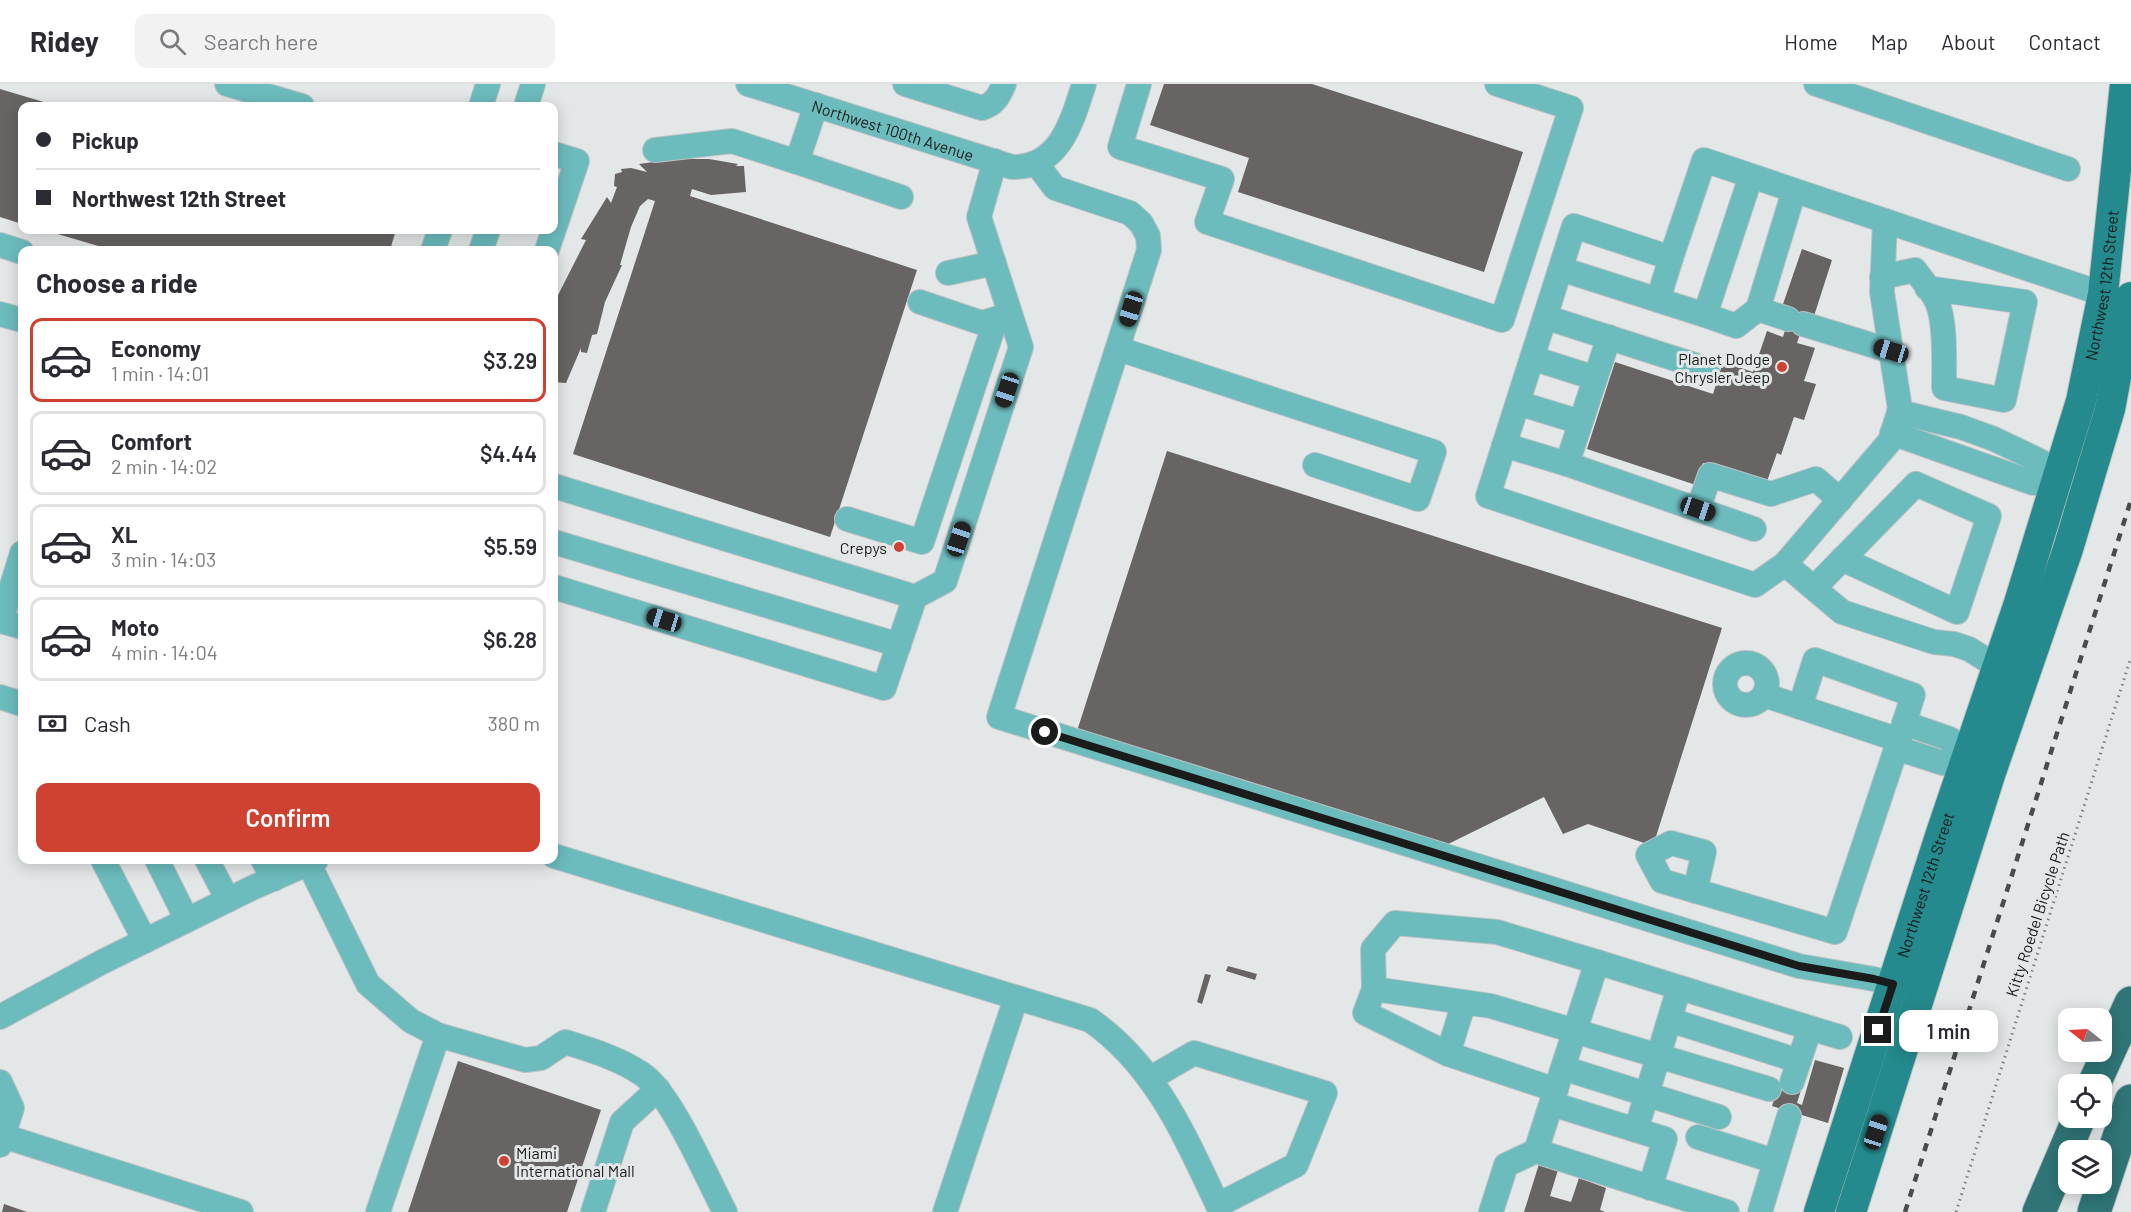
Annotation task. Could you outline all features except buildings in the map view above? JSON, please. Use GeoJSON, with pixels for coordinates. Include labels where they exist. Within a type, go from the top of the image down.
{"type":"FeatureCollection","features":[{"type":"Feature","properties":{"kind":"highway"},"geometry":{"type":"LineString","coordinates":[[2099,1074],[2131,1003]]}},
{"type":"Feature","properties":{"kind":"highway"},"geometry":{"type":"LineString","coordinates":[[2094,1212],[2131,1101]]}},
{"type":"Feature","properties":{"kind":"highway"},"geometry":{"type":"LineString","coordinates":[[2039,1212],[2075,1128]]}},
{"type":"Feature","properties":{"kind":"main road","name":"Northwest 12th Street"},"geometry":{"type":"LineString","coordinates":[[1819,1212],[1893,984],[2068,549],[2110,409],[2125,84]]}},
{"type":"Feature","properties":{"kind":"main road","name":"Northwest 12th Street"},"geometry":{"type":"LineString","coordinates":[[1851,1212],[1978,768],[1998,667],[2057,483],[2087,374],[2117,295]]}},
{"type":"Feature","properties":{"kind":"main road"},"geometry":{"type":"LineString","coordinates":[[2057,483],[2085,491]]}},
{"type":"Feature","properties":{"kind":"street"},"geometry":{"type":"LineString","coordinates":[[227,84],[288,102]]}},
{"type":"Feature","properties":{"kind":"street"},"geometry":{"type":"LineString","coordinates":[[482,102],[488,84]]}},
{"type":"Feature","properties":{"kind":"street"},"geometry":{"type":"LineString","coordinates":[[527,102],[533,84]]}},
{"type":"Feature","properties":{"kind":"street"},"geometry":{"type":"LineString","coordinates":[[905,84],[982,108],[990,106],[997,99],[1004,84]]}},
{"type":"Feature","properties":{"kind":"street"},"geometry":{"type":"LineString","coordinates":[[1084,84],[1071,125],[1058,146],[1036,163],[1055,188],[1130,213],[1141,223],[1148,236],[1149,250],[999,717],[1799,966],[1893,984]]}},
{"type":"Feature","properties":{"kind":"street"},"geometry":{"type":"LineString","coordinates":[[1139,84],[1120,147],[1222,179],[1207,222],[1502,320],[1571,108],[1497,84]]}},
{"type":"Feature","properties":{"kind":"street"},"geometry":{"type":"LineString","coordinates":[[1815,84],[2068,169]]}},
{"type":"Feature","properties":{"kind":"street","name":"Northwest 100th Avenue"},"geometry":{"type":"LineString","coordinates":[[760,86],[995,161],[1019,167],[1036,163]]}},
{"type":"Feature","properties":{"kind":"street"},"geometry":{"type":"LineString","coordinates":[[796,162],[816,105]]}},
{"type":"Feature","properties":{"kind":"street"},"geometry":{"type":"LineString","coordinates":[[655,150],[732,141],[902,197]]}},
{"type":"Feature","properties":{"kind":"street"},"geometry":{"type":"LineString","coordinates":[[558,154],[577,161],[560,189]]}},
{"type":"Feature","properties":{"kind":"street"},"geometry":{"type":"LineString","coordinates":[[1658,300],[1704,160],[2117,295]]}},
{"type":"Feature","properties":{"kind":"street"},"geometry":{"type":"LineString","coordinates":[[558,588],[884,688],[915,597],[945,581],[1021,347],[1003,317],[994,263],[979,216],[995,161]]}},
{"type":"Feature","properties":{"kind":"street"},"geometry":{"type":"LineString","coordinates":[[1705,315],[1751,176]]}},
{"type":"Feature","properties":{"kind":"street"},"geometry":{"type":"LineString","coordinates":[[1561,268],[1736,326],[1758,309],[1794,191]]}},
{"type":"Feature","properties":{"kind":"street"},"geometry":{"type":"LineString","coordinates":[[1671,258],[1574,226],[1488,496],[1755,585],[1785,564],[1890,441],[1896,422],[1891,351],[1882,292],[1885,221]]}},
{"type":"Feature","properties":{"kind":"street"},"geometry":{"type":"LineString","coordinates":[[0,245],[18,251]]}},
{"type":"Feature","properties":{"kind":"street"},"geometry":{"type":"LineString","coordinates":[[948,273],[994,263]]}},
{"type":"Feature","properties":{"kind":"street"},"geometry":{"type":"LineString","coordinates":[[1882,277],[1915,270],[1927,288],[1937,302],[1944,341],[1944,388],[2004,400],[2025,302],[1927,288]]}},
{"type":"Feature","properties":{"kind":"street"},"geometry":{"type":"LineString","coordinates":[[920,302],[982,323],[1003,317]]}},
{"type":"Feature","properties":{"kind":"street"},"geometry":{"type":"LineString","coordinates":[[1758,309],[1891,351]]}},
{"type":"Feature","properties":{"kind":"street"},"geometry":{"type":"LineString","coordinates":[[0,314],[18,319]]}},
{"type":"Feature","properties":{"kind":"street"},"geometry":{"type":"LineString","coordinates":[[847,519],[922,542],[1003,317]]}},
{"type":"Feature","properties":{"kind":"street"},"geometry":{"type":"LineString","coordinates":[[1545,317],[1707,369]]}},
{"type":"Feature","properties":{"kind":"street"},"geometry":{"type":"LineString","coordinates":[[1567,464],[1609,337]]}},
{"type":"Feature","properties":{"kind":"street"},"geometry":{"type":"LineString","coordinates":[[1119,349],[1434,452],[1418,499],[1315,465]]}},
{"type":"Feature","properties":{"kind":"street"},"geometry":{"type":"LineString","coordinates":[[1532,358],[1595,378]]}},
{"type":"Feature","properties":{"kind":"street"},"geometry":{"type":"LineString","coordinates":[[1518,403],[1580,422]]}},
{"type":"Feature","properties":{"kind":"street"},"geometry":{"type":"LineString","coordinates":[[1896,422],[1961,427],[1994,439],[2042,462],[2057,483]]}},
{"type":"Feature","properties":{"kind":"street"},"geometry":{"type":"LineString","coordinates":[[1504,445],[1567,464],[1754,529]]}},
{"type":"Feature","properties":{"kind":"street"},"geometry":{"type":"LineString","coordinates":[[1698,509],[1710,475],[1771,494],[1816,479],[1840,500]]}},
{"type":"Feature","properties":{"kind":"street"},"geometry":{"type":"LineString","coordinates":[[1814,588],[1842,559],[1916,484],[1989,516],[1958,612],[1842,559]]}},
{"type":"Feature","properties":{"kind":"street"},"geometry":{"type":"LineString","coordinates":[[558,487],[915,597]]}},
{"type":"Feature","properties":{"kind":"street"},"geometry":{"type":"LineString","coordinates":[[558,543],[899,645]]}},
{"type":"Feature","properties":{"kind":"street"},"geometry":{"type":"LineString","coordinates":[[1785,564],[1842,612],[1934,642],[1954,644],[1969,649],[1998,667]]}},
{"type":"Feature","properties":{"kind":"street"},"geometry":{"type":"LineString","coordinates":[[18,566],[1,621],[18,626]]}},
{"type":"Feature","properties":{"kind":"street"},"geometry":{"type":"LineString","coordinates":[[1695,891],[1835,933],[1913,695],[1815,660],[1800,707]]}},
{"type":"Feature","properties":{"kind":"street"},"geometry":{"type":"LineString","coordinates":[[1764,695],[1900,737],[1950,739],[1978,768]]}},
{"type":"Feature","properties":{"kind":"street"},"geometry":{"type":"LineString","coordinates":[[0,697],[18,703]]}},
{"type":"Feature","properties":{"kind":"street"},"geometry":{"type":"LineString","coordinates":[[558,857],[1090,1020],[1109,1033],[1151,1078],[1175,1119],[1219,1208],[1296,1165],[1325,1093],[1194,1053],[1151,1078]]}},
{"type":"Feature","properties":{"kind":"street"},"geometry":{"type":"LineString","coordinates":[[105,864],[145,941]]}},
{"type":"Feature","properties":{"kind":"street"},"geometry":{"type":"LineString","coordinates":[[159,864],[187,920]]}},
{"type":"Feature","properties":{"kind":"street"},"geometry":{"type":"LineString","coordinates":[[209,864],[228,900]]}},
{"type":"Feature","properties":{"kind":"street"},"geometry":{"type":"LineString","coordinates":[[0,1017],[59,984],[228,900],[268,869],[295,864]]}},
{"type":"Feature","properties":{"kind":"street"},"geometry":{"type":"LineString","coordinates":[[312,864],[368,984],[411,1022],[438,1035],[525,1060],[540,1058],[564,1042],[601,1053],[643,1074],[658,1089],[676,1118],[725,1212]]}},
{"type":"Feature","properties":{"kind":"street"},"geometry":{"type":"LineString","coordinates":[[1650,1188],[1665,1138],[1636,1130],[1557,1087],[1448,1054],[1365,1013],[1374,989],[1372,949],[1395,923],[1497,932],[1840,1037]]}},
{"type":"Feature","properties":{"kind":"street"},"geometry":{"type":"LineString","coordinates":[[1536,1151],[1597,962]]}},
{"type":"Feature","properties":{"kind":"street"},"geometry":{"type":"LineString","coordinates":[[1636,1130],[1679,988]]}},
{"type":"Feature","properties":{"kind":"street"},"geometry":{"type":"LineString","coordinates":[[1374,989],[1491,1006],[1659,1055],[1786,1077]]}},
{"type":"Feature","properties":{"kind":"street"},"geometry":{"type":"LineString","coordinates":[[945,1212],[1016,998]]}},
{"type":"Feature","properties":{"kind":"street"},"geometry":{"type":"LineString","coordinates":[[1448,1054],[1464,1002]]}},
{"type":"Feature","properties":{"kind":"street"},"geometry":{"type":"LineString","coordinates":[[1670,1020],[1786,1077]]}},
{"type":"Feature","properties":{"kind":"street"},"geometry":{"type":"LineString","coordinates":[[1786,1077],[1810,1028]]}},
{"type":"Feature","properties":{"kind":"street"},"geometry":{"type":"LineString","coordinates":[[378,1212],[438,1035]]}},
{"type":"Feature","properties":{"kind":"street"},"geometry":{"type":"LineString","coordinates":[[0,1082],[12,1108],[1,1139],[241,1212]]}},
{"type":"Feature","properties":{"kind":"street"},"geometry":{"type":"LineString","coordinates":[[1557,1087],[1647,1094],[1719,1117]]}},
{"type":"Feature","properties":{"kind":"street"},"geometry":{"type":"LineString","coordinates":[[593,1212],[622,1122],[658,1089]]}},
{"type":"Feature","properties":{"kind":"street"},"geometry":{"type":"LineString","coordinates":[[1760,1212],[1789,1116]]}},
{"type":"Feature","properties":{"kind":"street"},"geometry":{"type":"LineString","coordinates":[[1698,1137],[1774,1161]]}},
{"type":"Feature","properties":{"kind":"street"},"geometry":{"type":"LineString","coordinates":[[1491,1212],[1506,1165],[1536,1151],[1727,1212]]}},
{"type":"Feature","properties":{"kind":"path","name":"Kitty Roedel Bicycle Path"},"geometry":{"type":"LineString","coordinates":[[1956,1212],[2131,657]]}},
{"type":"Feature","properties":{"kind":"railway"},"geometry":{"type":"LineString","coordinates":[[1905,1212],[2131,500]]}},
{"type":"Feature","properties":{"kind":"place","name":"Planet Dodge Chrysler Jeep"},"geometry":{"type":"Point","coordinates":[1782,367]}},
{"type":"Feature","properties":{"kind":"place","name":"Crepys"},"geometry":{"type":"Point","coordinates":[899,547]}},
{"type":"Feature","properties":{"kind":"place","name":"Miami International Mall"},"geometry":{"type":"Point","coordinates":[504,1161]}},
{"type":"Feature","properties":{"kind":"route"},"geometry":{"type":"LineString","coordinates":[[1045,732],[1799,966],[1893,984],[1878,1030]]}}]}
